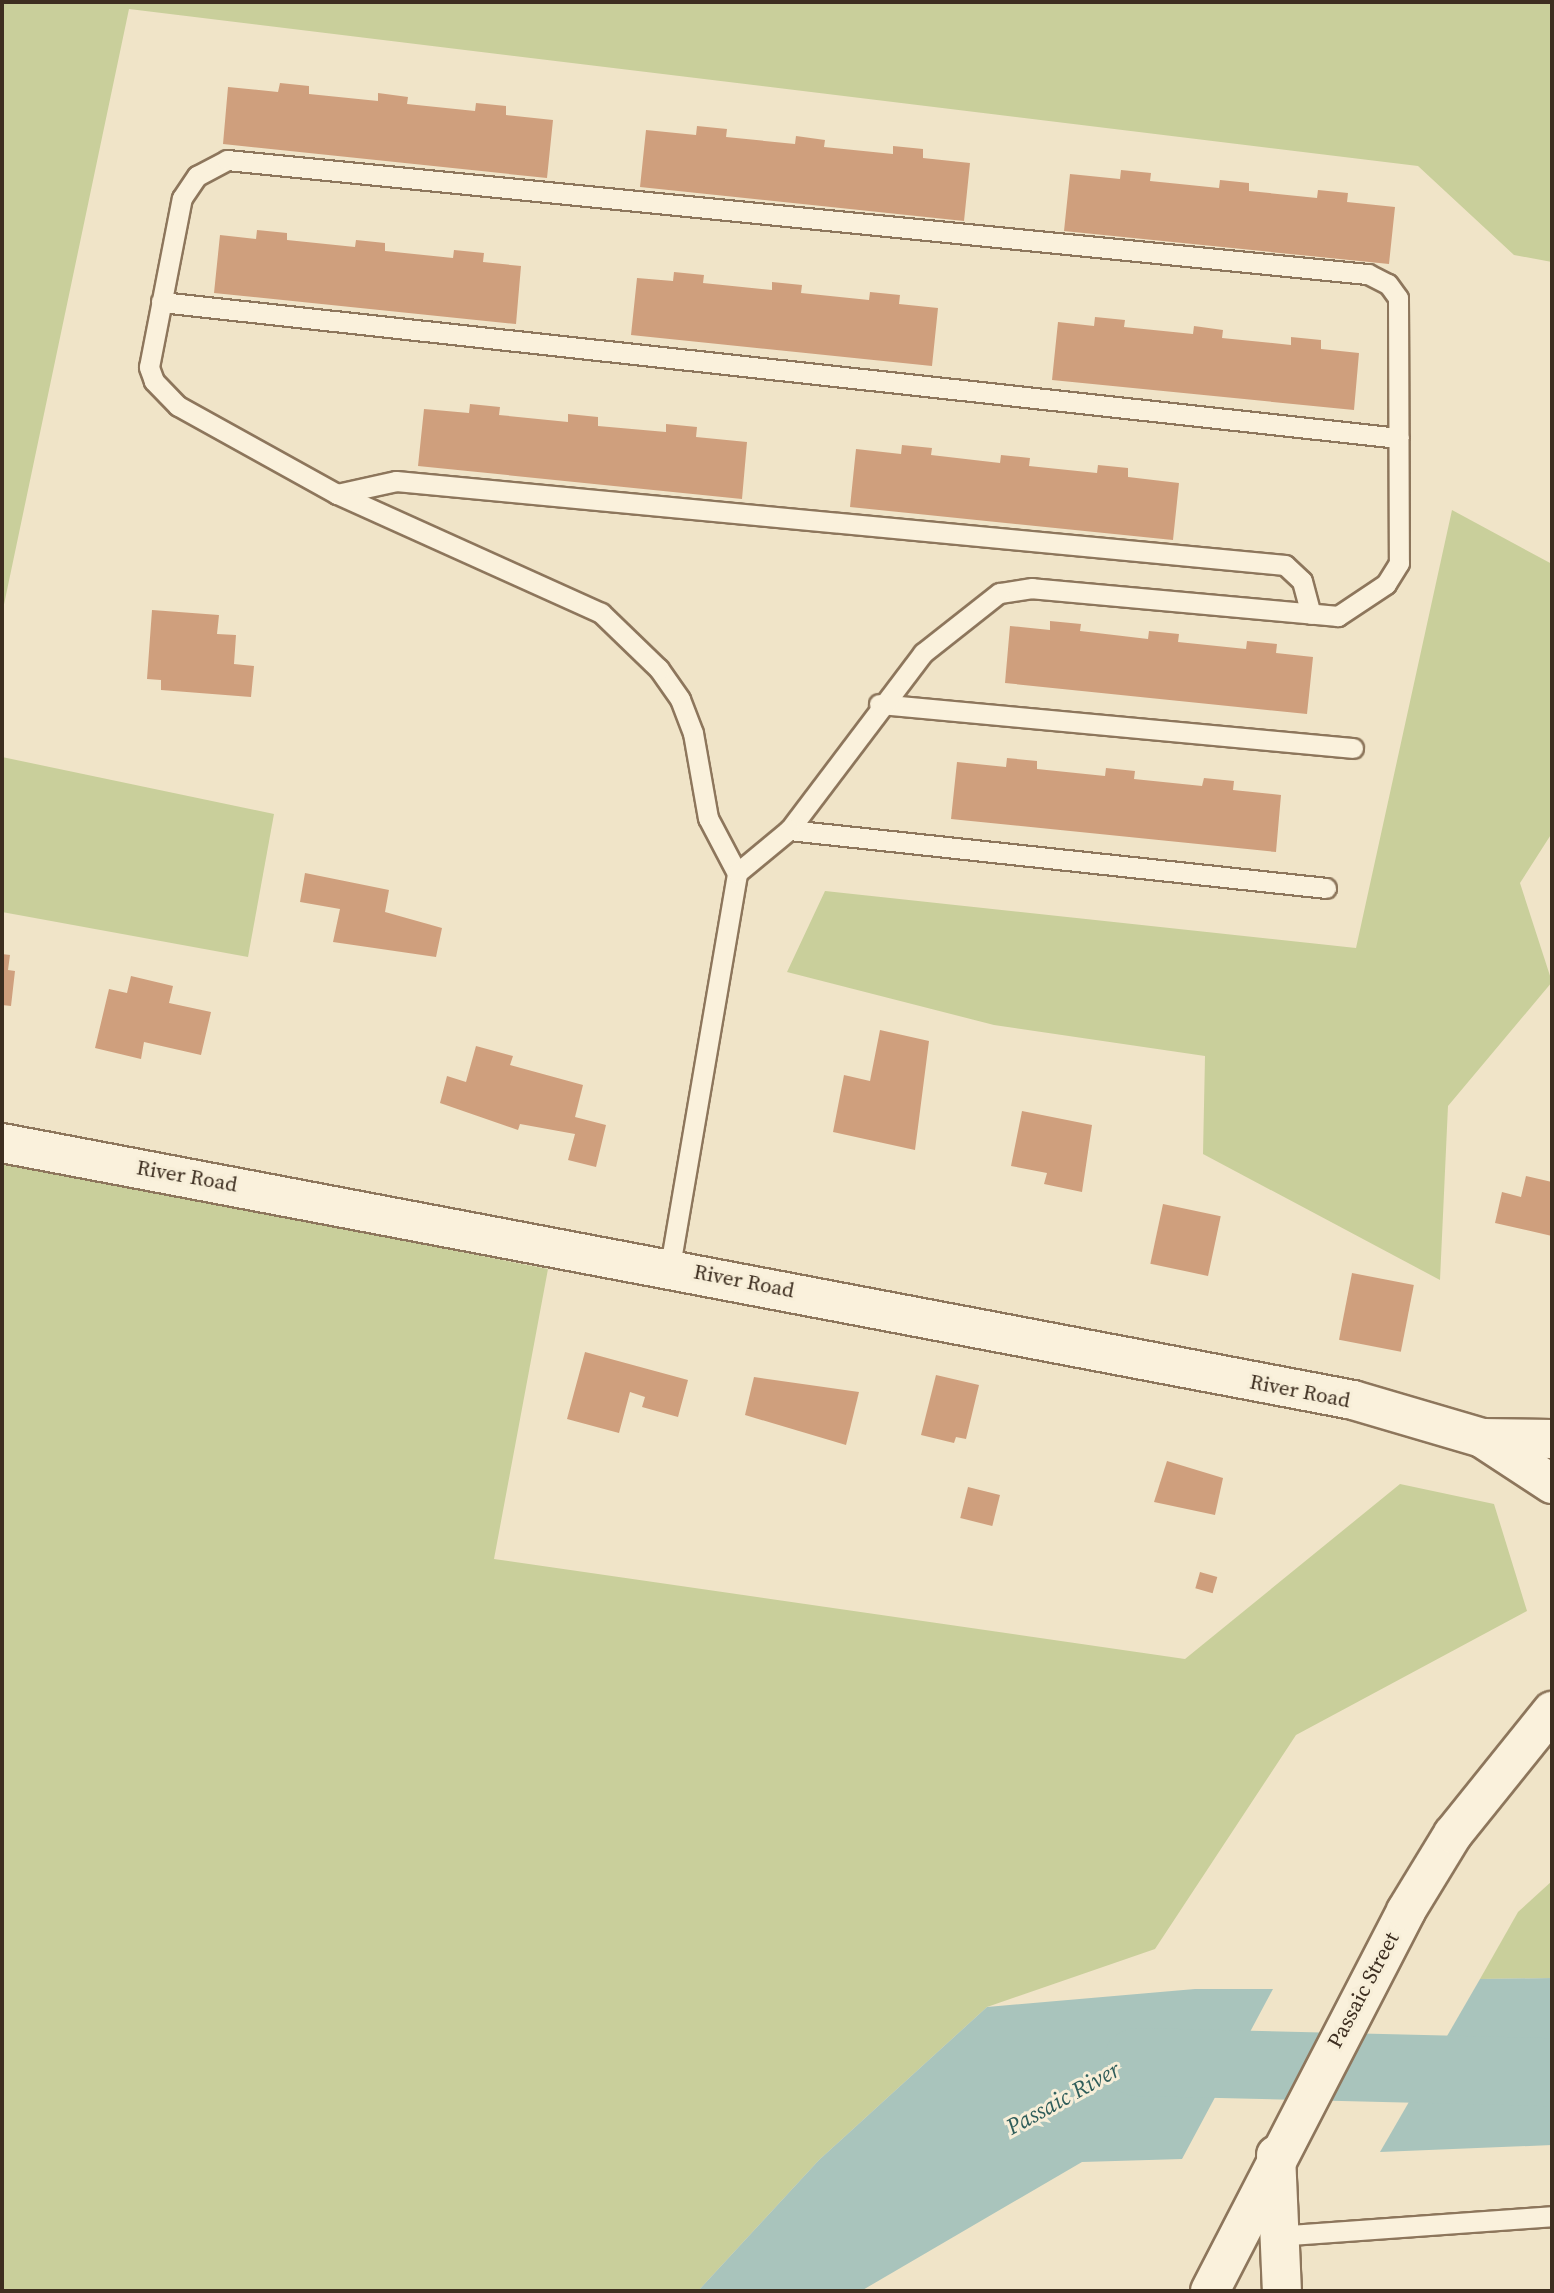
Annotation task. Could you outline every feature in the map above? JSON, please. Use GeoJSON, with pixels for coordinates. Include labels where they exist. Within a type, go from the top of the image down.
{"type":"FeatureCollection","features":[{"type":"Feature","properties":{"kind":"street","name":"River Road"},"geometry":{"type":"LineString","coordinates":[[2,1143],[670,1266],[1353,1400],[1482,1438]]}},
{"type":"Feature","properties":{"kind":"street"},"geometry":{"type":"LineString","coordinates":[[1482,1438],[1552,1439]]}},
{"type":"Feature","properties":{"kind":"street"},"geometry":{"type":"LineString","coordinates":[[1482,1438],[1546,1489]]}},
{"type":"Feature","properties":{"kind":"street","name":"Passaic Street"},"geometry":{"type":"LineString","coordinates":[[1210,2291],[1370,1972],[1453,1834],[1549,1708]]}},
{"type":"Feature","properties":{"kind":"street"},"geometry":{"type":"LineString","coordinates":[[1276,2155],[1276,2236],[1282,2291]]}},
{"type":"Feature","properties":{"kind":"lane"},"geometry":{"type":"LineString","coordinates":[[670,1266],[737,873],[708,818],[693,733],[680,699],[628,636],[573,597],[455,552],[337,494],[178,406],[154,381],[149,367],[182,198],[197,176],[227,160],[1368,274],[1398,298],[1399,564],[1364,603],[1338,616],[1032,588],[999,593],[923,653],[879,704],[789,830],[737,873]]}},
{"type":"Feature","properties":{"kind":"lane"},"geometry":{"type":"LineString","coordinates":[[161,302],[1399,438]]}},
{"type":"Feature","properties":{"kind":"lane"},"geometry":{"type":"LineString","coordinates":[[337,494],[396,481],[1285,565],[1301,581],[1311,614]]}},
{"type":"Feature","properties":{"kind":"lane"},"geometry":{"type":"LineString","coordinates":[[879,704],[1353,748]]}},
{"type":"Feature","properties":{"kind":"lane"},"geometry":{"type":"LineString","coordinates":[[789,830],[1326,888]]}},
{"type":"Feature","properties":{"kind":"lane"},"geometry":{"type":"LineString","coordinates":[[1276,2236],[1552,2216]]}},
{"type":"Feature","properties":{"kind":"green space"},"geometry":{"type":"Polygon","coordinates":[[[2,2],[1552,2],[1552,262],[1514,255],[1418,166],[129,9],[2,614],[2,2]]]}},
{"type":"Feature","properties":{"kind":"green space"},"geometry":{"type":"Polygon","coordinates":[[[1452,510],[1552,564],[1552,833],[1520,883],[1552,982],[1448,1106],[1440,1280],[1203,1154],[1205,1056],[994,1025],[787,972],[825,891],[1356,948],[1452,510]]]}},
{"type":"Feature","properties":{"kind":"green space"},"geometry":{"type":"Polygon","coordinates":[[[2,757],[274,814],[248,957],[2,912],[2,757]]]}},
{"type":"Feature","properties":{"kind":"green space"},"geometry":{"type":"Polygon","coordinates":[[[2,1162],[548,1269],[494,1559],[1185,1659],[1400,1484],[1494,1504],[1527,1611],[1296,1735],[1155,1949],[987,2007],[819,2160],[698,2291],[2,2291],[2,1162]]]}},
{"type":"Feature","properties":{"kind":"green space"},"geometry":{"type":"Polygon","coordinates":[[[1552,1881],[1552,1978],[1480,1979],[1518,1912],[1552,1881]]]}},
{"type":"Feature","properties":{"kind":"water"},"geometry":{"type":"Polygon","coordinates":[[[1552,1978],[1552,2145],[1380,2152],[1480,1979],[1552,1978]]]}},
{"type":"Feature","properties":{"kind":"water"},"geometry":{"type":"Polygon","coordinates":[[[1195,1989],[1273,1989],[1182,2159],[1082,2162],[861,2291],[698,2291],[819,2160],[987,2007],[1195,1989]]]}},
{"type":"Feature","properties":{"kind":"building"},"geometry":{"type":"Polygon","coordinates":[[[280,83],[309,86],[309,94],[378,101],[378,93],[408,97],[407,104],[475,111],[476,103],[506,106],[506,115],[553,120],[547,178],[223,144],[228,87],[278,92],[280,83]]]}},
{"type":"Feature","properties":{"kind":"building"},"geometry":{"type":"Polygon","coordinates":[[[697,126],[727,129],[726,137],[795,144],[796,136],[825,140],[824,147],[893,154],[893,146],[923,149],[923,158],[970,163],[964,221],[640,187],[646,130],[696,135],[697,126]]]}},
{"type":"Feature","properties":{"kind":"building"},"geometry":{"type":"Polygon","coordinates":[[[1121,170],[1151,173],[1150,181],[1219,188],[1220,180],[1249,183],[1249,191],[1317,198],[1318,190],[1348,193],[1347,202],[1395,207],[1389,264],[1064,231],[1070,174],[1120,179],[1121,170]]]}},
{"type":"Feature","properties":{"kind":"building"},"geometry":{"type":"Polygon","coordinates":[[[257,230],[287,233],[287,240],[355,247],[356,240],[385,243],[385,251],[453,258],[454,250],[484,253],[483,262],[521,266],[516,324],[214,293],[220,235],[256,239],[257,230]]]}},
{"type":"Feature","properties":{"kind":"building"},"geometry":{"type":"Polygon","coordinates":[[[674,272],[704,275],[703,283],[772,290],[772,282],[802,285],[801,293],[869,300],[870,292],[900,295],[899,304],[938,308],[932,366],[631,335],[637,278],[673,281],[674,272]]]}},
{"type":"Feature","properties":{"kind":"building"},"geometry":{"type":"Polygon","coordinates":[[[1095,317],[1125,320],[1124,327],[1193,334],[1194,326],[1223,330],[1222,338],[1291,345],[1291,337],[1321,340],[1321,349],[1359,353],[1354,410],[1052,380],[1058,322],[1094,326],[1095,317]]]}},
{"type":"Feature","properties":{"kind":"building"},"geometry":{"type":"Polygon","coordinates":[[[470,404],[500,407],[499,415],[568,422],[568,414],[598,417],[598,426],[666,432],[666,424],[697,427],[696,437],[747,442],[742,499],[418,466],[424,409],[469,413],[470,404]]]}},
{"type":"Feature","properties":{"kind":"building"},"geometry":{"type":"Polygon","coordinates":[[[902,445],[932,448],[931,455],[1000,463],[1001,455],[1030,458],[1029,466],[1097,473],[1098,465],[1128,468],[1128,477],[1179,483],[1173,540],[850,507],[856,449],[901,454],[902,445]]]}},
{"type":"Feature","properties":{"kind":"building"},"geometry":{"type":"Polygon","coordinates":[[[152,610],[219,615],[217,634],[236,635],[234,664],[254,666],[251,697],[161,690],[161,680],[147,679],[152,610]]]}},
{"type":"Feature","properties":{"kind":"building"},"geometry":{"type":"Polygon","coordinates":[[[1050,621],[1081,624],[1080,631],[1148,639],[1149,631],[1179,634],[1178,642],[1246,649],[1247,641],[1277,644],[1276,653],[1313,657],[1307,714],[1005,683],[1010,626],[1050,630],[1050,621]]]}},
{"type":"Feature","properties":{"kind":"building"},"geometry":{"type":"Polygon","coordinates":[[[1007,758],[1037,761],[1037,769],[1105,776],[1106,768],[1135,771],[1134,779],[1202,786],[1204,778],[1234,781],[1233,790],[1281,795],[1276,852],[951,819],[957,762],[1006,767],[1007,758]]]}},
{"type":"Feature","properties":{"kind":"building"},"geometry":{"type":"Polygon","coordinates":[[[305,873],[389,890],[385,912],[442,928],[436,957],[333,942],[340,909],[300,902],[305,873]]]}},
{"type":"Feature","properties":{"kind":"building"},"geometry":{"type":"Polygon","coordinates":[[[2,954],[10,955],[8,970],[15,971],[11,1006],[2,1005],[2,954]]]}},
{"type":"Feature","properties":{"kind":"building"},"geometry":{"type":"Polygon","coordinates":[[[131,976],[173,986],[169,1003],[211,1012],[201,1055],[144,1042],[141,1059],[95,1048],[109,989],[127,993],[131,976]]]}},
{"type":"Feature","properties":{"kind":"building"},"geometry":{"type":"Polygon","coordinates":[[[880,1030],[929,1041],[915,1150],[833,1132],[844,1075],[870,1081],[880,1030]]]}},
{"type":"Feature","properties":{"kind":"building"},"geometry":{"type":"Polygon","coordinates":[[[476,1046],[513,1056],[510,1065],[583,1085],[575,1117],[606,1125],[596,1167],[568,1160],[575,1134],[520,1124],[518,1130],[440,1103],[447,1076],[466,1082],[476,1046]]]}},
{"type":"Feature","properties":{"kind":"building"},"geometry":{"type":"Polygon","coordinates":[[[1022,1111],[1092,1125],[1082,1192],[1044,1184],[1047,1173],[1011,1166],[1022,1111]]]}},
{"type":"Feature","properties":{"kind":"building"},"geometry":{"type":"Polygon","coordinates":[[[1526,1176],[1552,1182],[1552,1236],[1495,1223],[1502,1192],[1521,1197],[1526,1176]]]}},
{"type":"Feature","properties":{"kind":"building"},"geometry":{"type":"Polygon","coordinates":[[[1163,1204],[1221,1216],[1208,1276],[1150,1264],[1163,1204]]]}},
{"type":"Feature","properties":{"kind":"building"},"geometry":{"type":"Polygon","coordinates":[[[1352,1273],[1414,1285],[1401,1352],[1339,1340],[1352,1273]]]}},
{"type":"Feature","properties":{"kind":"building"},"geometry":{"type":"Polygon","coordinates":[[[585,1352],[688,1380],[678,1417],[642,1407],[645,1397],[630,1392],[619,1433],[567,1419],[585,1352]]]}},
{"type":"Feature","properties":{"kind":"building"},"geometry":{"type":"Polygon","coordinates":[[[936,1375],[979,1385],[966,1439],[956,1437],[954,1443],[921,1435],[936,1375]]]}},
{"type":"Feature","properties":{"kind":"building"},"geometry":{"type":"Polygon","coordinates":[[[754,1377],[859,1392],[846,1445],[745,1415],[754,1377]]]}},
{"type":"Feature","properties":{"kind":"building"},"geometry":{"type":"Polygon","coordinates":[[[1167,1461],[1223,1478],[1215,1515],[1154,1502],[1167,1461]]]}},
{"type":"Feature","properties":{"kind":"building"},"geometry":{"type":"Polygon","coordinates":[[[968,1487],[1000,1495],[992,1526],[960,1518],[968,1487]]]}},
{"type":"Feature","properties":{"kind":"building"},"geometry":{"type":"Polygon","coordinates":[[[1200,1572],[1217,1577],[1213,1593],[1195,1588],[1200,1572]]]}},
{"type":"Feature","properties":{"kind":"waterway","name":"Passaic River"},"geometry":{"type":"LineString","coordinates":[[1137,2062],[1552,2072]]}}]}
